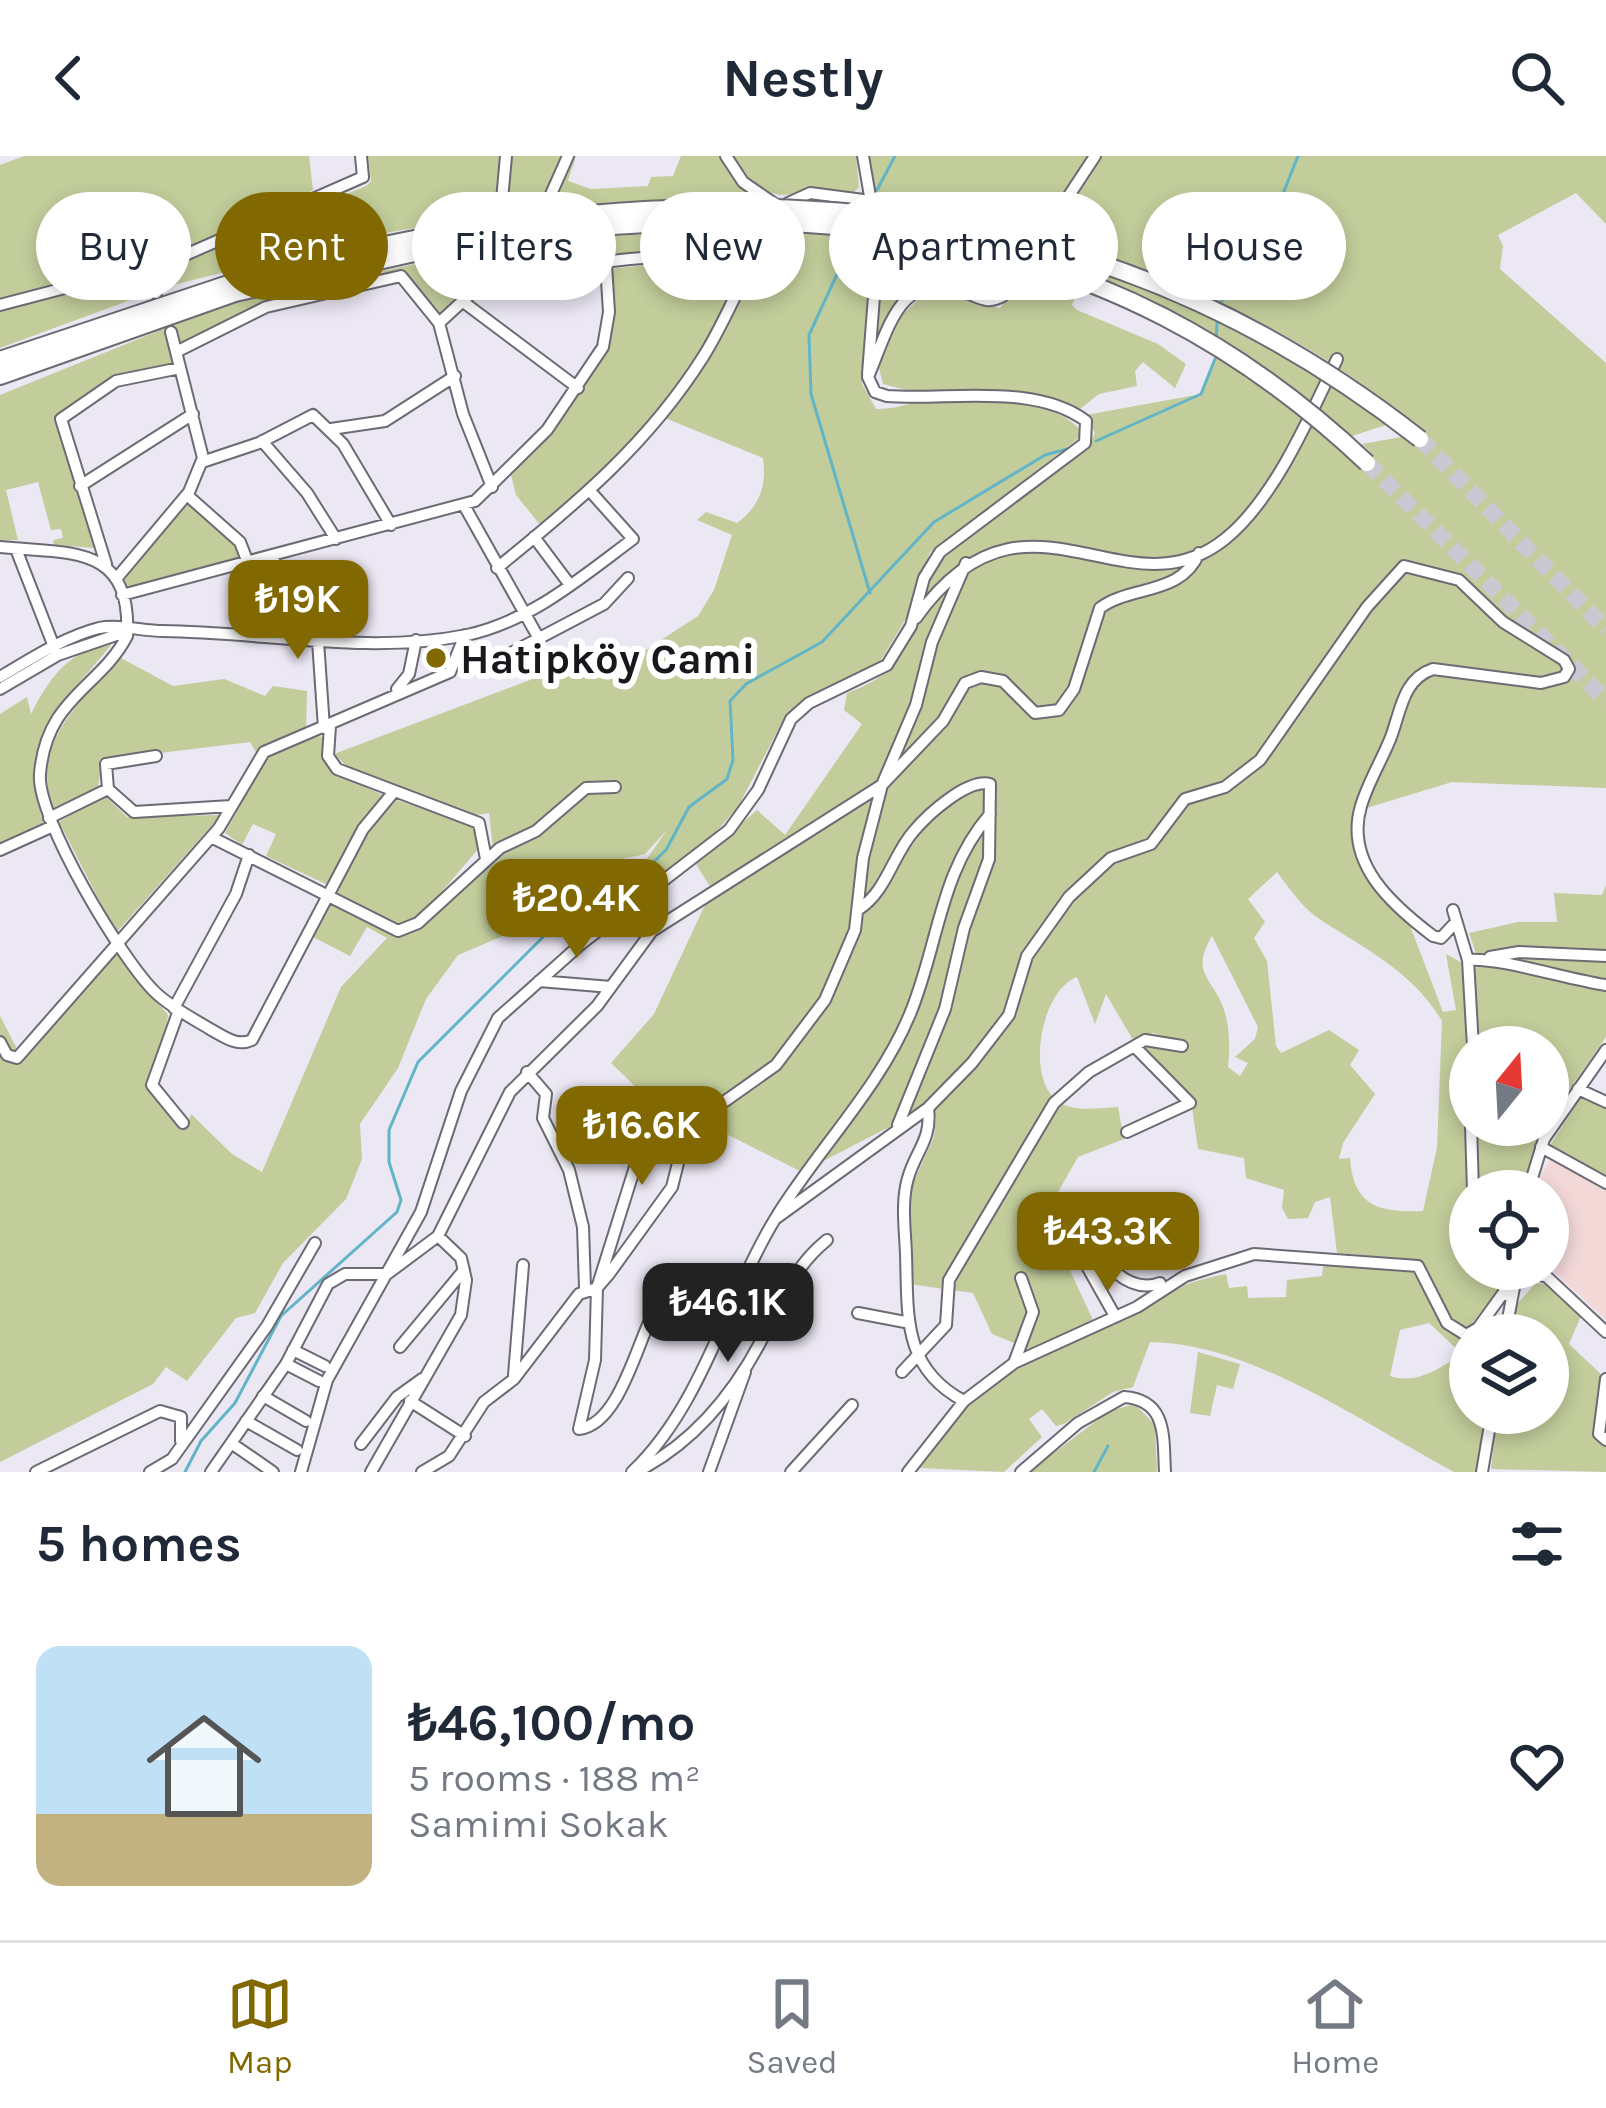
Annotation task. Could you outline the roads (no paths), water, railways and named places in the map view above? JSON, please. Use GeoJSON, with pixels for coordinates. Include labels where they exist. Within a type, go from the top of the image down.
{"type":"FeatureCollection","features":[{"type":"Feature","properties":{"kind":"highway"},"geometry":{"type":"LineString","coordinates":[[616,217],[710,206],[845,211],[969,228],[1091,262],[1218,308],[1318,363],[1420,439]]}},
{"type":"Feature","properties":{"kind":"highway"},"geometry":{"type":"LineString","coordinates":[[616,226],[710,220],[844,224],[967,243],[1082,280],[1202,337],[1291,394],[1366,463]]}},
{"type":"Feature","properties":{"kind":"highway"},"geometry":{"type":"LineString","coordinates":[[0,360],[262,271],[412,245]]}},
{"type":"Feature","properties":{"kind":"highway"},"geometry":{"type":"LineString","coordinates":[[0,376],[235,293],[412,249]]}},
{"type":"Feature","properties":{"kind":"street"},"geometry":{"type":"LineString","coordinates":[[191,253],[364,177],[361,156]]}},
{"type":"Feature","properties":{"kind":"street"},"geometry":{"type":"LineString","coordinates":[[503,192],[506,156]]}},
{"type":"Feature","properties":{"kind":"street"},"geometry":{"type":"LineString","coordinates":[[553,192],[568,156]]}},
{"type":"Feature","properties":{"kind":"street"},"geometry":{"type":"LineString","coordinates":[[726,156],[755,192]]}},
{"type":"Feature","properties":{"kind":"street"},"geometry":{"type":"LineString","coordinates":[[863,156],[869,192]]}},
{"type":"Feature","properties":{"kind":"street"},"geometry":{"type":"LineString","coordinates":[[868,377],[892,320],[914,292],[940,284],[988,301],[1003,296],[1095,156]]}},
{"type":"Feature","properties":{"kind":"street"},"geometry":{"type":"LineString","coordinates":[[178,351],[266,307],[401,277],[439,323],[463,414],[492,487]]}},
{"type":"Feature","properties":{"kind":"street"},"geometry":{"type":"LineString","coordinates":[[0,305],[36,296]]}},
{"type":"Feature","properties":{"kind":"street"},"geometry":{"type":"LineString","coordinates":[[122,595],[465,508],[547,430],[578,388],[605,340],[606,300]]}},
{"type":"Feature","properties":{"kind":"street"},"geometry":{"type":"LineString","coordinates":[[497,568],[633,452],[676,397],[732,300]]}},
{"type":"Feature","properties":{"kind":"street"},"geometry":{"type":"LineString","coordinates":[[876,300],[868,377],[875,392],[1002,397],[1075,414],[1089,426],[1079,448],[940,552],[924,578],[911,626]]}},
{"type":"Feature","properties":{"kind":"street"},"geometry":{"type":"LineString","coordinates":[[439,323],[462,301],[578,388]]}},
{"type":"Feature","properties":{"kind":"street"},"geometry":{"type":"LineString","coordinates":[[116,579],[187,495],[202,461],[171,332]]}},
{"type":"Feature","properties":{"kind":"street"},"geometry":{"type":"LineString","coordinates":[[301,1472],[327,1380],[421,1212],[475,1058],[507,1008],[729,830],[758,790],[791,718],[809,703],[879,672],[945,579],[966,563],[1005,549],[1038,546],[1090,557],[1160,563],[1199,553],[1231,534],[1276,478],[1337,359]]}},
{"type":"Feature","properties":{"kind":"street"},"geometry":{"type":"LineString","coordinates":[[180,368],[116,381],[63,416],[62,431],[106,563],[122,595],[128,631],[117,651],[69,700],[53,732],[40,779],[51,822],[116,943],[153,991],[235,1042],[255,1037],[368,820],[392,794]]}},
{"type":"Feature","properties":{"kind":"street"},"geometry":{"type":"LineString","coordinates":[[331,429],[385,421],[454,376]]}},
{"type":"Feature","properties":{"kind":"street"},"geometry":{"type":"LineString","coordinates":[[80,486],[193,413]]}},
{"type":"Feature","properties":{"kind":"street"},"geometry":{"type":"LineString","coordinates":[[202,461],[262,441],[313,415],[331,429],[391,525]]}},
{"type":"Feature","properties":{"kind":"street"},"geometry":{"type":"LineString","coordinates":[[262,441],[307,493],[336,539]]}},
{"type":"Feature","properties":{"kind":"street"},"geometry":{"type":"LineString","coordinates":[[0,685],[98,628],[317,641],[465,635],[521,616],[633,538],[590,491]]}},
{"type":"Feature","properties":{"kind":"street"},"geometry":{"type":"LineString","coordinates":[[187,495],[240,542],[248,562]]}},
{"type":"Feature","properties":{"kind":"street"},"geometry":{"type":"LineString","coordinates":[[465,508],[521,616],[538,637]]}},
{"type":"Feature","properties":{"kind":"street"},"geometry":{"type":"LineString","coordinates":[[534,537],[570,585]]}},
{"type":"Feature","properties":{"kind":"street"},"geometry":{"type":"LineString","coordinates":[[0,548],[106,563]]}},
{"type":"Feature","properties":{"kind":"street"},"geometry":{"type":"LineString","coordinates":[[16,549],[55,651]]}},
{"type":"Feature","properties":{"kind":"street"},"geometry":{"type":"LineString","coordinates":[[213,1472],[286,1364],[333,1279],[387,1274],[438,1236],[492,1120],[527,1072],[611,987],[652,931],[882,785],[943,722],[961,688],[972,679],[1003,681],[1035,713],[1060,710],[1075,689],[1100,608],[1165,585],[1187,572],[1199,553]]}},
{"type":"Feature","properties":{"kind":"street"},"geometry":{"type":"LineString","coordinates":[[273,556],[296,638]]}},
{"type":"Feature","properties":{"kind":"street"},"geometry":{"type":"LineString","coordinates":[[422,1472],[449,1456],[484,1402],[513,1380],[672,1187],[693,1125],[776,1065],[821,1008],[860,909],[862,858],[882,785],[916,706],[932,642],[966,563]]}},
{"type":"Feature","properties":{"kind":"street"},"geometry":{"type":"LineString","coordinates":[[775,1220],[928,1108],[1001,1027],[1013,1006],[1028,956],[1069,897],[1111,858],[1151,844],[1185,800],[1225,787],[1260,760],[1366,607],[1404,566],[1459,580],[1492,614],[1564,660],[1569,669],[1564,677],[1541,683],[1433,669],[1420,675],[1402,699],[1360,810],[1363,859],[1382,893],[1433,936],[1441,938],[1455,916],[1468,960],[1472,1026]]}},
{"type":"Feature","properties":{"kind":"street"},"geometry":{"type":"LineString","coordinates":[[511,653],[604,604],[628,578]]}},
{"type":"Feature","properties":{"kind":"street"},"geometry":{"type":"LineString","coordinates":[[0,1042],[7,1055],[17,1058],[212,837],[264,752],[450,672],[465,635]]}},
{"type":"Feature","properties":{"kind":"street"},"geometry":{"type":"LineString","coordinates":[[395,692],[409,674],[416,640]]}},
{"type":"Feature","properties":{"kind":"street"},"geometry":{"type":"LineString","coordinates":[[317,641],[327,750],[333,765],[392,794],[479,824],[486,860]]}},
{"type":"Feature","properties":{"kind":"street"},"geometry":{"type":"LineString","coordinates":[[155,756],[106,764],[108,789],[134,812],[231,806]]}},
{"type":"Feature","properties":{"kind":"street"},"geometry":{"type":"LineString","coordinates":[[860,909],[874,897],[915,829],[966,788],[991,784],[989,860],[964,928],[950,994],[895,1131]]}},
{"type":"Feature","properties":{"kind":"street"},"geometry":{"type":"LineString","coordinates":[[212,837],[392,929],[409,930],[486,860],[536,831],[586,788],[615,787]]}},
{"type":"Feature","properties":{"kind":"street"},"geometry":{"type":"LineString","coordinates":[[0,850],[108,789]]}},
{"type":"Feature","properties":{"kind":"street"},"geometry":{"type":"LineString","coordinates":[[635,1472],[668,1430],[775,1220],[904,1028],[936,943],[942,897],[957,859],[990,814]]}},
{"type":"Feature","properties":{"kind":"street"},"geometry":{"type":"LineString","coordinates":[[182,1123],[152,1085],[177,1009],[236,894],[249,855]]}},
{"type":"Feature","properties":{"kind":"street"},"geometry":{"type":"LineString","coordinates":[[1468,960],[1519,952],[1606,956]]}},
{"type":"Feature","properties":{"kind":"street"},"geometry":{"type":"LineString","coordinates":[[1487,958],[1528,972],[1606,985]]}},
{"type":"Feature","properties":{"kind":"street"},"geometry":{"type":"LineString","coordinates":[[539,981],[611,987]]}},
{"type":"Feature","properties":{"kind":"street"},"geometry":{"type":"LineString","coordinates":[[902,1372],[946,1324],[949,1280],[1048,1111],[1080,1078],[1135,1046],[1151,1039],[1182,1046]]}},
{"type":"Feature","properties":{"kind":"street"},"geometry":{"type":"LineString","coordinates":[[1127,1132],[1190,1103],[1135,1046]]}},
{"type":"Feature","properties":{"kind":"street"},"geometry":{"type":"LineString","coordinates":[[1534,1170],[1541,1147],[1606,1049]]}},
{"type":"Feature","properties":{"kind":"street"},"geometry":{"type":"LineString","coordinates":[[527,1072],[546,1094],[543,1118],[575,1191],[591,1288],[595,1360],[579,1429],[586,1430],[607,1410],[652,1316]]}},
{"type":"Feature","properties":{"kind":"street"},"geometry":{"type":"LineString","coordinates":[[1578,1089],[1606,1102]]}},
{"type":"Feature","properties":{"kind":"street"},"geometry":{"type":"LineString","coordinates":[[928,1108],[928,1136],[909,1175],[904,1200],[905,1322],[917,1355],[939,1387],[964,1402]]}},
{"type":"Feature","properties":{"kind":"street"},"geometry":{"type":"LineString","coordinates":[[1541,1147],[1606,1183]]}},
{"type":"Feature","properties":{"kind":"street"},"geometry":{"type":"LineString","coordinates":[[591,1288],[640,1151]]}},
{"type":"Feature","properties":{"kind":"street"},"geometry":{"type":"LineString","coordinates":[[1087,1234],[1108,1265],[1145,1287],[1254,1254],[1410,1264],[1425,1272],[1447,1323],[1466,1335],[1478,1328],[1504,1292]]}},
{"type":"Feature","properties":{"kind":"street"},"geometry":{"type":"LineString","coordinates":[[371,1472],[463,1312],[464,1270],[457,1253],[438,1236]]}},
{"type":"Feature","properties":{"kind":"street"},"geometry":{"type":"LineString","coordinates":[[709,1472],[748,1364],[797,1268],[827,1240]]}},
{"type":"Feature","properties":{"kind":"street"},"geometry":{"type":"LineString","coordinates":[[150,1472],[169,1463],[267,1326],[294,1271],[315,1243]]}},
{"type":"Feature","properties":{"kind":"street"},"geometry":{"type":"LineString","coordinates":[[513,1380],[523,1265]]}},
{"type":"Feature","properties":{"kind":"street"},"geometry":{"type":"LineString","coordinates":[[1088,1268],[1115,1316]]}},
{"type":"Feature","properties":{"kind":"street"},"geometry":{"type":"LineString","coordinates":[[400,1347],[464,1270]]}},
{"type":"Feature","properties":{"kind":"street"},"geometry":{"type":"LineString","coordinates":[[1508,1314],[1518,1277],[1533,1271],[1547,1277],[1606,1331]]}},
{"type":"Feature","properties":{"kind":"street"},"geometry":{"type":"LineString","coordinates":[[1145,1277],[1164,1284]]}},
{"type":"Feature","properties":{"kind":"street"},"geometry":{"type":"LineString","coordinates":[[1014,1363],[1033,1312],[1021,1278]]}},
{"type":"Feature","properties":{"kind":"street"},"geometry":{"type":"LineString","coordinates":[[908,1472],[964,1402],[1014,1363],[1115,1316],[1164,1284]]}},
{"type":"Feature","properties":{"kind":"street"},"geometry":{"type":"LineString","coordinates":[[1504,1292],[1508,1314]]}},
{"type":"Feature","properties":{"kind":"street"},"geometry":{"type":"LineString","coordinates":[[858,1313],[905,1322]]}},
{"type":"Feature","properties":{"kind":"street"},"geometry":{"type":"LineString","coordinates":[[293,1349],[325,1366]]}},
{"type":"Feature","properties":{"kind":"street"},"geometry":{"type":"LineString","coordinates":[[286,1364],[319,1382]]}},
{"type":"Feature","properties":{"kind":"street"},"geometry":{"type":"LineString","coordinates":[[635,1472],[655,1466],[698,1431],[748,1364]]}},
{"type":"Feature","properties":{"kind":"street"},"geometry":{"type":"LineString","coordinates":[[361,1444],[397,1397],[425,1378]]}},
{"type":"Feature","properties":{"kind":"street"},"geometry":{"type":"LineString","coordinates":[[1606,1379],[1599,1434],[1606,1440]]}},
{"type":"Feature","properties":{"kind":"street"},"geometry":{"type":"LineString","coordinates":[[263,1396],[306,1421]]}},
{"type":"Feature","properties":{"kind":"street"},"geometry":{"type":"LineString","coordinates":[[1021,1472],[1078,1423],[1124,1397],[1147,1402],[1160,1417],[1165,1472]]}},
{"type":"Feature","properties":{"kind":"street"},"geometry":{"type":"LineString","coordinates":[[410,1401],[465,1436]]}},
{"type":"Feature","properties":{"kind":"street"},"geometry":{"type":"LineString","coordinates":[[791,1472],[852,1405]]}},
{"type":"Feature","properties":{"kind":"street"},"geometry":{"type":"LineString","coordinates":[[36,1472],[160,1411],[181,1417],[181,1444]]}},
{"type":"Feature","properties":{"kind":"street"},"geometry":{"type":"LineString","coordinates":[[246,1421],[296,1450]]}},
{"type":"Feature","properties":{"kind":"street"},"geometry":{"type":"LineString","coordinates":[[1483,1471],[1489,1434]]}},
{"type":"Feature","properties":{"kind":"street"},"geometry":{"type":"LineString","coordinates":[[231,1443],[273,1472]]}},
{"type":"Feature","properties":{"kind":"waterway"},"geometry":{"type":"LineString","coordinates":[[877,190],[895,156]]}},
{"type":"Feature","properties":{"kind":"waterway"},"geometry":{"type":"LineString","coordinates":[[1218,307],[1279,204],[1298,156]]}},
{"type":"Feature","properties":{"kind":"waterway"},"geometry":{"type":"LineString","coordinates":[[829,292],[809,335],[811,394],[870,593]]}},
{"type":"Feature","properties":{"kind":"waterway"},"geometry":{"type":"LineString","coordinates":[[1216,343],[1217,323]]}},
{"type":"Feature","properties":{"kind":"waterway"},"geometry":{"type":"LineString","coordinates":[[1096,441],[1201,394],[1215,359]]}},
{"type":"Feature","properties":{"kind":"waterway"},"geometry":{"type":"LineString","coordinates":[[185,1472],[201,1441],[235,1403],[281,1316],[397,1212],[401,1200],[389,1162],[389,1130],[418,1062],[586,894],[640,875],[666,850],[689,807],[727,779],[733,760],[730,701],[746,684],[822,642],[934,522],[1045,455],[1071,448]]}},
{"type":"Feature","properties":{"kind":"waterway"},"geometry":{"type":"LineString","coordinates":[[1094,1472],[1108,1446]]}},
{"type":"Feature","properties":{"kind":"tunnel"},"geometry":{"type":"LineString","coordinates":[[1420,439],[1606,629]]}},
{"type":"Feature","properties":{"kind":"tunnel"},"geometry":{"type":"LineString","coordinates":[[1367,463],[1606,700]]}},
{"type":"Feature","properties":{"kind":"place","name":"Hatipköy Cami"},"geometry":{"type":"Point","coordinates":[436,658]}}]}
